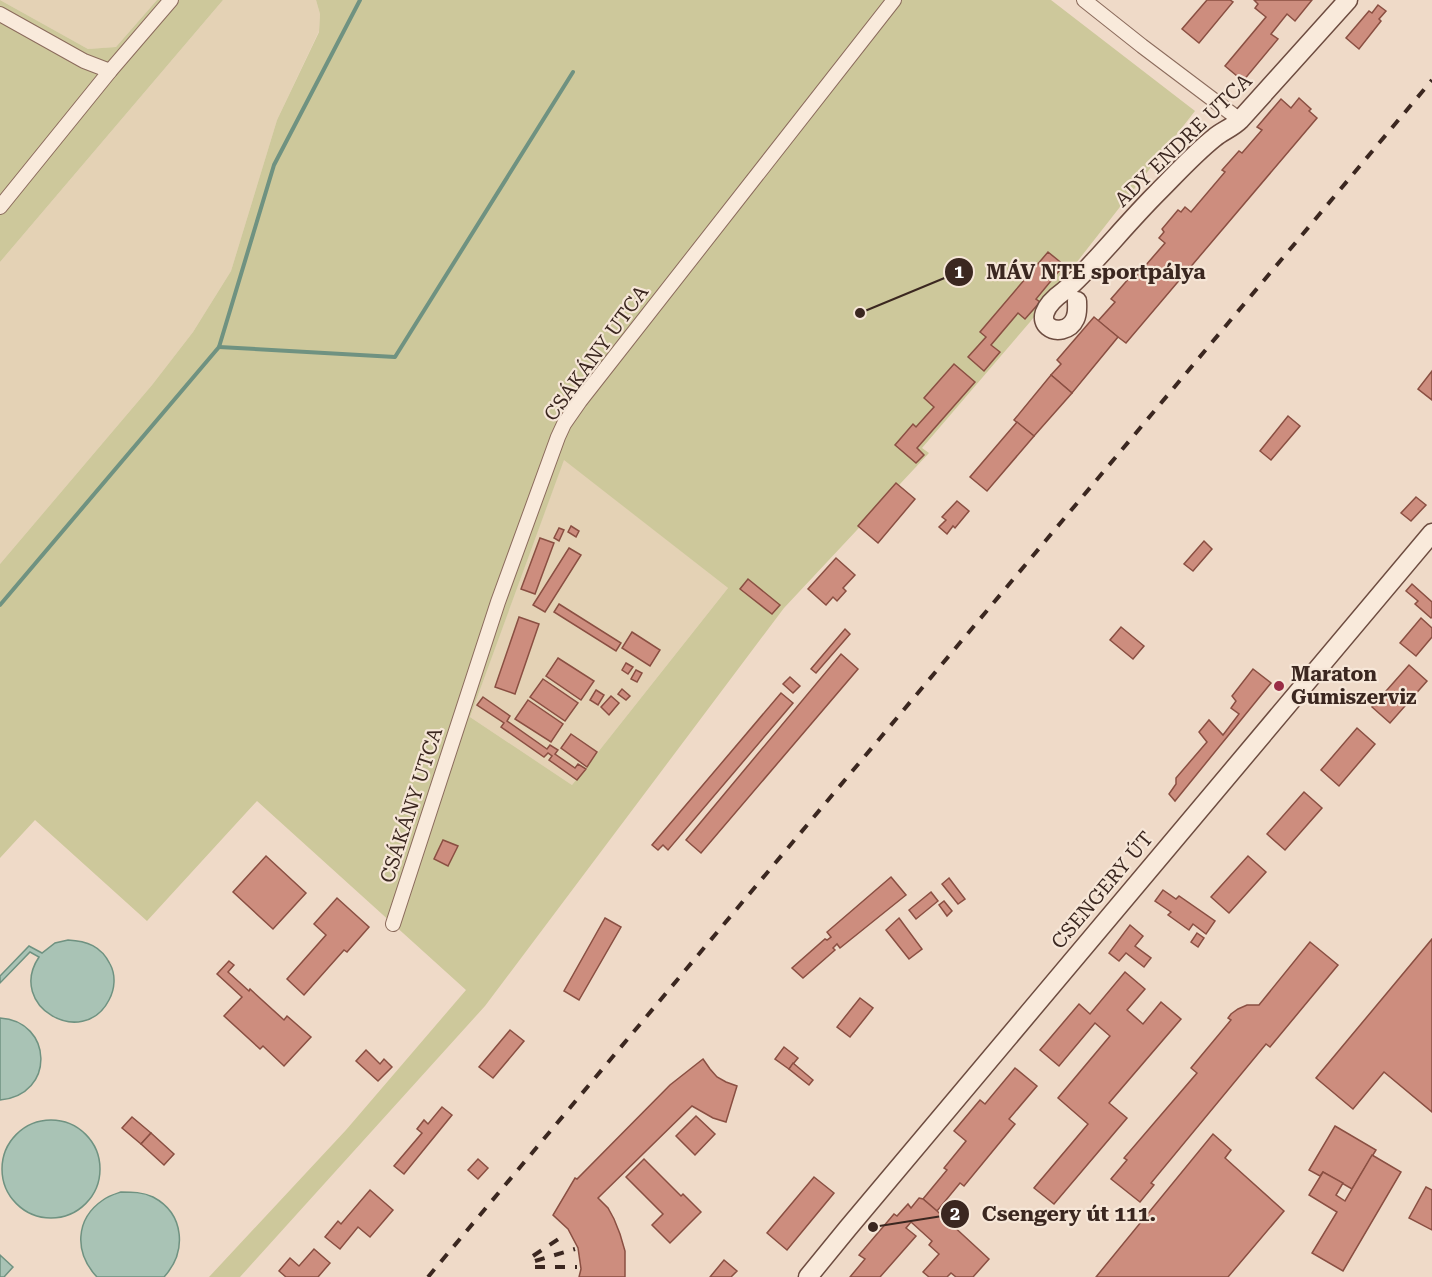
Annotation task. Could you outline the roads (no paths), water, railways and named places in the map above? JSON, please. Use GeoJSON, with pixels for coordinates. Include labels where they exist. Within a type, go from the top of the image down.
{"type":"FeatureCollection","features":[{"type":"Feature","properties":{"kind":"main road","name":"ADY ENDRE UTCA"},"geometry":{"type":"LineString","coordinates":[[1075,293],[1156,194],[1213,139],[1240,120],[1348,0]]}},
{"type":"Feature","properties":{"kind":"main road","name":"CSENGERY ÚT"},"geometry":{"type":"LineString","coordinates":[[808,1277],[1432,533]]}},
{"type":"Feature","properties":{"kind":"street"},"geometry":{"type":"LineString","coordinates":[[0,207],[110,71],[171,0]]}},
{"type":"Feature","properties":{"kind":"street","name":"CSÁKÁNY UTCA"},"geometry":{"type":"LineString","coordinates":[[393,924],[498,602],[564,424],[587,391],[894,0]]}},
{"type":"Feature","properties":{"kind":"street"},"geometry":{"type":"LineString","coordinates":[[1084,0],[1240,120]]}},
{"type":"Feature","properties":{"kind":"street"},"geometry":{"type":"LineString","coordinates":[[0,14],[84,61],[110,71]]}},
{"type":"Feature","properties":{"kind":"waterway"},"geometry":{"type":"LineString","coordinates":[[0,605],[219,347],[274,165],[360,0]]}},
{"type":"Feature","properties":{"kind":"waterway"},"geometry":{"type":"LineString","coordinates":[[219,347],[395,357],[573,72]]}},
{"type":"Feature","properties":{"kind":"railway"},"geometry":{"type":"LineString","coordinates":[[428,1277],[1432,80]]}},
{"type":"Feature","properties":{"kind":"railway"},"geometry":{"type":"LineString","coordinates":[[533,1256],[566,1234]]}},
{"type":"Feature","properties":{"kind":"railway"},"geometry":{"type":"LineString","coordinates":[[535,1261],[575,1249]]}},
{"type":"Feature","properties":{"kind":"railway"},"geometry":{"type":"LineString","coordinates":[[535,1267],[577,1267]]}},
{"type":"Feature","properties":{"kind":"place","name":"MÁV NTE sportpálya"},"geometry":{"type":"Point","coordinates":[860,313]}},
{"type":"Feature","properties":{"kind":"place","name":"Maraton Gumiszerviz"},"geometry":{"type":"Point","coordinates":[1279,686]}},
{"type":"Feature","properties":{"kind":"place","name":"Csengery út 111."},"geometry":{"type":"Point","coordinates":[873,1227]}}]}
